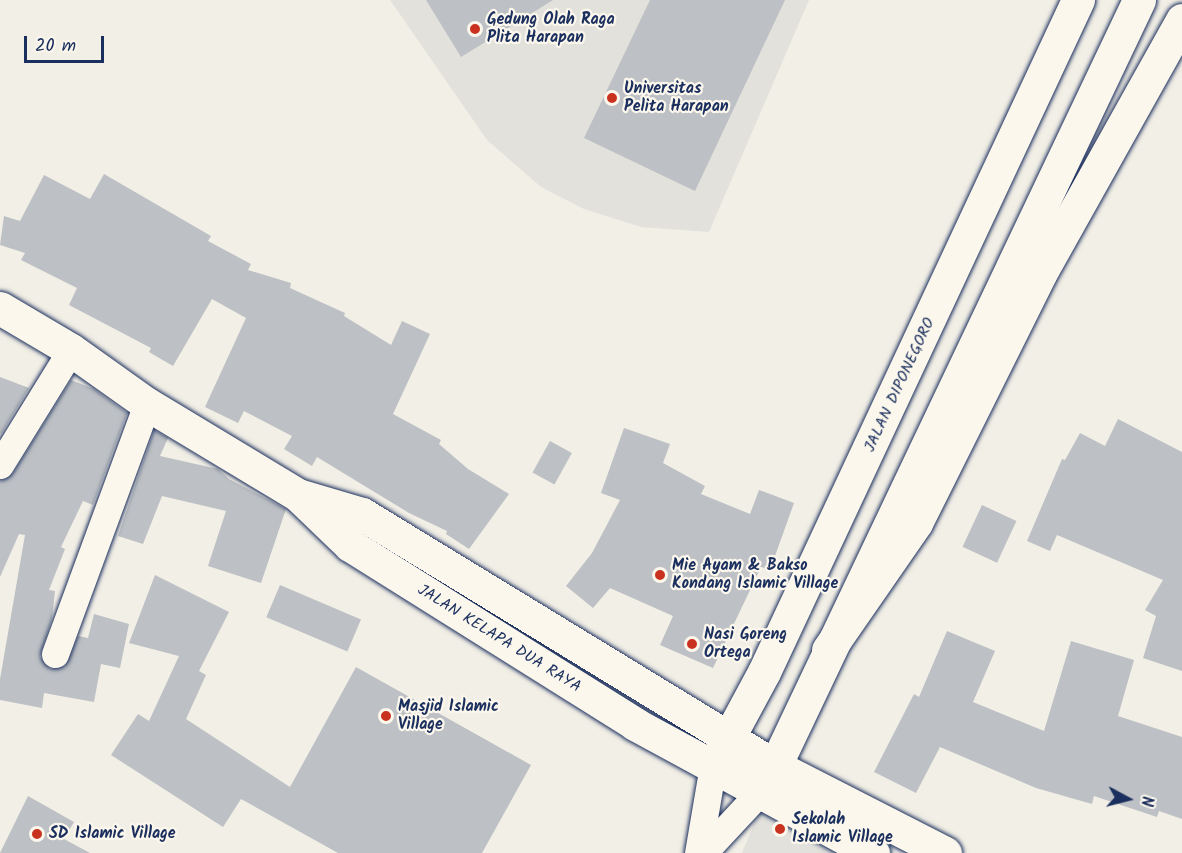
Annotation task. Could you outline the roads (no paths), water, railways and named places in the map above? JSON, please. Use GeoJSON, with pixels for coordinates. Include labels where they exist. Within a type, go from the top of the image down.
{"type":"FeatureCollection","features":[{"type":"Feature","properties":{"kind":"main road","name":"JALAN DIPONEGORO"},"geometry":{"type":"LineString","coordinates":[[713,765],[764,672],[1078,0]]}},
{"type":"Feature","properties":{"kind":"main road"},"geometry":{"type":"LineString","coordinates":[[775,766],[828,650],[1139,0]]}},
{"type":"Feature","properties":{"kind":"main road"},"geometry":{"type":"LineString","coordinates":[[828,650],[916,523],[1040,274],[1182,20]]}},
{"type":"Feature","properties":{"kind":"main road","name":"JALAN KELAPA DUA RAYA"},"geometry":{"type":"LineString","coordinates":[[0,308],[71,350],[147,404],[298,495],[350,545],[635,724],[873,853]]}},
{"type":"Feature","properties":{"kind":"main road","name":"JALAN KELAPA DUA RAYA"},"geometry":{"type":"LineString","coordinates":[[298,495],[362,514],[509,606],[729,736],[775,766],[945,853]]}},
{"type":"Feature","properties":{"kind":"main road"},"geometry":{"type":"LineString","coordinates":[[494,635],[509,606]]}},
{"type":"Feature","properties":{"kind":"street"},"geometry":{"type":"LineString","coordinates":[[0,465],[71,350]]}},
{"type":"Feature","properties":{"kind":"street"},"geometry":{"type":"LineString","coordinates":[[55,654],[147,404]]}},
{"type":"Feature","properties":{"kind":"street"},"geometry":{"type":"LineString","coordinates":[[698,853],[713,765]]}},
{"type":"Feature","properties":{"kind":"street"},"geometry":{"type":"LineString","coordinates":[[703,853],[759,793]]}},
{"type":"Feature","properties":{"kind":"place","name":"Gedung Olah Raga Plita Harapan"},"geometry":{"type":"Point","coordinates":[475,29]}},
{"type":"Feature","properties":{"kind":"place","name":"Universitas Pelita Harapan"},"geometry":{"type":"Point","coordinates":[612,98]}},
{"type":"Feature","properties":{"kind":"place","name":"Mie Ayam & Bakso Kondang Islamic Village"},"geometry":{"type":"Point","coordinates":[660,575]}},
{"type":"Feature","properties":{"kind":"place","name":"Nasi Goreng Ortega"},"geometry":{"type":"Point","coordinates":[692,644]}},
{"type":"Feature","properties":{"kind":"place","name":"Masjid Islamic Village"},"geometry":{"type":"Point","coordinates":[386,716]}},
{"type":"Feature","properties":{"kind":"place","name":"Sekolah Islamic Village"},"geometry":{"type":"Point","coordinates":[780,829]}},
{"type":"Feature","properties":{"kind":"place","name":"SD Islamic Village"},"geometry":{"type":"Point","coordinates":[37,834]}}]}
